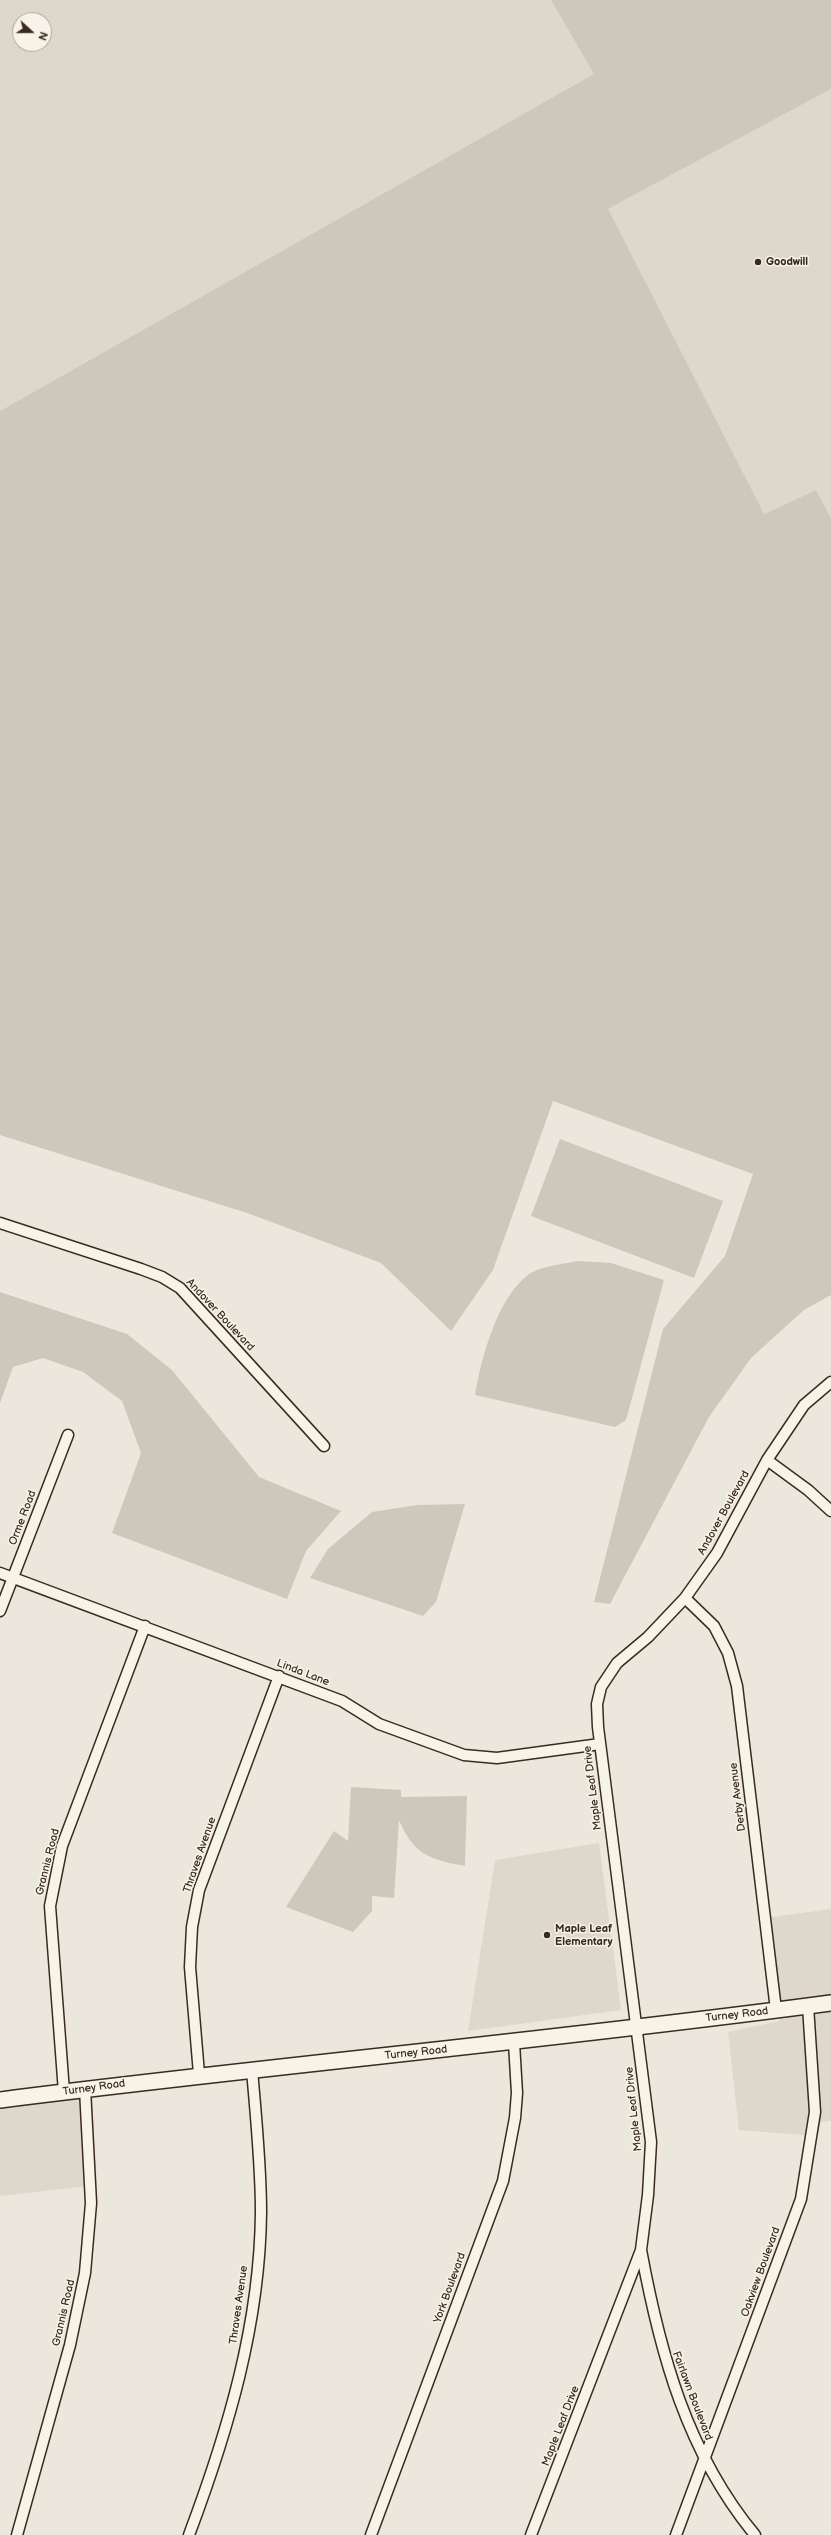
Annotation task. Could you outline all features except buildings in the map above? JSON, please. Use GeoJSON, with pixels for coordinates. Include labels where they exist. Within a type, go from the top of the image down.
{"type":"FeatureCollection","features":[{"type":"Feature","properties":{"kind":"main road","name":"Turney Road"},"geometry":{"type":"LineString","coordinates":[[0,2100],[199,2074],[252,2070],[514,2043],[831,2003]]}},
{"type":"Feature","properties":{"kind":"street","name":"Andover Boulevard"},"geometry":{"type":"LineString","coordinates":[[0,1223],[141,1268],[162,1277],[180,1288],[324,1446]]}},
{"type":"Feature","properties":{"kind":"street","name":"Andover Boulevard"},"geometry":{"type":"LineString","coordinates":[[601,1687],[618,1663],[648,1637],[685,1598],[717,1553],[767,1460],[804,1405],[831,1382]]}},
{"type":"Feature","properties":{"kind":"street","name":"Orme Road"},"geometry":{"type":"LineString","coordinates":[[0,1611],[68,1435]]}},
{"type":"Feature","properties":{"kind":"street"},"geometry":{"type":"LineString","coordinates":[[767,1460],[808,1490],[831,1510]]}},
{"type":"Feature","properties":{"kind":"street","name":"Linda Lane"},"geometry":{"type":"LineString","coordinates":[[0,1573],[279,1676],[342,1701],[379,1724],[464,1755],[497,1758],[600,1744]]}},
{"type":"Feature","properties":{"kind":"street","name":"Derby Avenue"},"geometry":{"type":"LineString","coordinates":[[685,1598],[714,1626],[728,1653],[737,1686],[776,2010]]}},
{"type":"Feature","properties":{"kind":"street","name":"Grannis Road"},"geometry":{"type":"LineString","coordinates":[[64,2092],[50,1906],[62,1846],[145,1626]]}},
{"type":"Feature","properties":{"kind":"street","name":"Thraves Avenue"},"geometry":{"type":"LineString","coordinates":[[199,2074],[190,1967],[192,1927],[198,1890],[279,1676]]}},
{"type":"Feature","properties":{"kind":"street","name":"Maple Leaf Drive"},"geometry":{"type":"LineString","coordinates":[[531,2535],[641,2250],[648,2195],[651,2142],[600,1744],[596,1704],[601,1687]]}},
{"type":"Feature","properties":{"kind":"street","name":"Oakview Boulevard"},"geometry":{"type":"LineString","coordinates":[[676,2535],[801,2199],[815,2112],[808,2006]]}},
{"type":"Feature","properties":{"kind":"street","name":"York Boulevard"},"geometry":{"type":"LineString","coordinates":[[371,2535],[503,2181],[515,2118],[517,2093],[514,2043]]}},
{"type":"Feature","properties":{"kind":"street","name":"Thraves Avenue"},"geometry":{"type":"LineString","coordinates":[[189,2535],[224,2437],[241,2371],[253,2307],[260,2213],[257,2132],[252,2070]]}},
{"type":"Feature","properties":{"kind":"street","name":"Grannis Road"},"geometry":{"type":"LineString","coordinates":[[17,2535],[70,2345],[85,2273],[91,2202],[85,2089]]}},
{"type":"Feature","properties":{"kind":"street","name":"Fairlawn Boulevard"},"geometry":{"type":"LineString","coordinates":[[641,2250],[654,2319],[662,2351],[704,2460],[755,2535]]}},
{"type":"Feature","properties":{"kind":"shaded area"},"geometry":{"type":"Polygon","coordinates":[[[0,0],[551,0],[595,74],[0,411],[0,0]]]}},
{"type":"Feature","properties":{"kind":"shaded area"},"geometry":{"type":"Polygon","coordinates":[[[551,0],[831,0],[831,89],[608,209],[764,514],[816,490],[831,518],[831,1295],[804,1310],[751,1358],[709,1417],[610,1604],[594,1602],[663,1329],[725,1256],[753,1174],[553,1101],[493,1270],[451,1331],[381,1263],[250,1214],[0,1135],[0,411],[594,74],[551,0]]]}},
{"type":"Feature","properties":{"kind":"shaded area"},"geometry":{"type":"Polygon","coordinates":[[[831,89],[831,518],[816,490],[764,514],[600,226],[608,209],[831,89]]]}},
{"type":"Feature","properties":{"kind":"shaded area"},"geometry":{"type":"Polygon","coordinates":[[[560,1139],[723,1201],[694,1278],[531,1216],[560,1139]]]}},
{"type":"Feature","properties":{"kind":"shaded area"},"geometry":{"type":"Polygon","coordinates":[[[578,1261],[611,1263],[664,1280],[626,1420],[615,1427],[475,1395],[486,1347],[507,1298],[517,1285],[533,1272],[539,1269],[578,1261]]]}},
{"type":"Feature","properties":{"kind":"shaded area"},"geometry":{"type":"Polygon","coordinates":[[[0,1292],[127,1334],[172,1370],[259,1477],[341,1511],[306,1551],[287,1599],[112,1533],[141,1453],[122,1401],[83,1372],[43,1358],[13,1367],[0,1403],[0,1292]]]}},
{"type":"Feature","properties":{"kind":"shaded area"},"geometry":{"type":"Polygon","coordinates":[[[465,1504],[436,1602],[423,1616],[310,1578],[328,1549],[372,1512],[417,1505],[465,1504]]]}},
{"type":"Feature","properties":{"kind":"shaded area"},"geometry":{"type":"Polygon","coordinates":[[[351,1787],[401,1790],[401,1797],[467,1796],[465,1866],[442,1861],[424,1854],[410,1841],[399,1820],[394,1898],[372,1896],[372,1911],[353,1932],[286,1907],[334,1831],[348,1841],[351,1787]]]}},
{"type":"Feature","properties":{"kind":"shaded area","name":"Maple Leaf Elementary"},"geometry":{"type":"Polygon","coordinates":[[[599,1843],[621,2010],[468,2031],[495,1860],[599,1843]]]}},
{"type":"Feature","properties":{"kind":"shaded area"},"geometry":{"type":"Polygon","coordinates":[[[831,1909],[831,2121],[821,2122],[817,2136],[739,2130],[728,2032],[779,2021],[771,1917],[831,1909]]]}},
{"type":"Feature","properties":{"kind":"shaded area"},"geometry":{"type":"Polygon","coordinates":[[[91,2080],[97,2185],[0,2196],[0,2091],[91,2080]]]}},
{"type":"Feature","properties":{"kind":"place","name":"Goodwill"},"geometry":{"type":"Point","coordinates":[758,262]}},
{"type":"Feature","properties":{"kind":"place","name":"Maple Leaf Elementary"},"geometry":{"type":"Point","coordinates":[547,1935]}}]}
